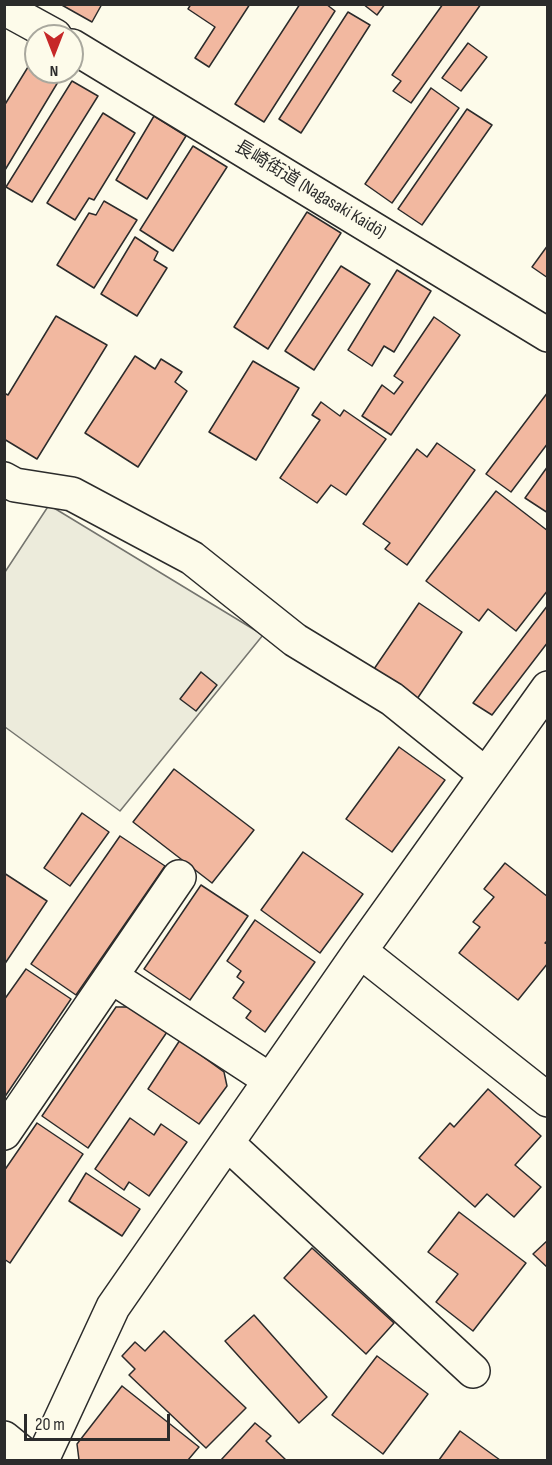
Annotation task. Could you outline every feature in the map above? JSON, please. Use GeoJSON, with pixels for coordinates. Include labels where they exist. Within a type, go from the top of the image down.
{"type":"FeatureCollection","features":[{"type":"Feature","properties":{"kind":"street"},"geometry":{"type":"LineString","coordinates":[[4,8],[33,24]]}},
{"type":"Feature","properties":{"kind":"street","name":"長崎街道 (Nagasaki Kaidō)"},"geometry":{"type":"LineString","coordinates":[[84,53],[548,335]]}},
{"type":"Feature","properties":{"kind":"street"},"geometry":{"type":"LineString","coordinates":[[4,479],[15,485],[72,494],[192,558],[294,640],[392,699],[485,774]]}},
{"type":"Feature","properties":{"kind":"street"},"geometry":{"type":"LineString","coordinates":[[42,1461],[113,1307],[485,774],[543,705]]}},
{"type":"Feature","properties":{"kind":"street"},"geometry":{"type":"LineString","coordinates":[[4,1133],[179,877]]}},
{"type":"Feature","properties":{"kind":"street"},"geometry":{"type":"LineString","coordinates":[[360,951],[548,1100]]}},
{"type":"Feature","properties":{"kind":"street"},"geometry":{"type":"LineString","coordinates":[[112,977],[270,1080]]}},
{"type":"Feature","properties":{"kind":"street"},"geometry":{"type":"LineString","coordinates":[[226,1143],[473,1371]]}},
{"type":"Feature","properties":{"kind":"street"},"geometry":{"type":"LineString","coordinates":[[4,1438],[31,1461]]}},
{"type":"Feature","properties":{"kind":"shaded area"},"geometry":{"type":"Polygon","coordinates":[[[49,505],[263,635],[120,811],[5,727],[5,572],[49,505]]]}},
{"type":"Feature","properties":{"kind":"building"},"geometry":{"type":"Polygon","coordinates":[[[60,4],[102,4],[92,22],[60,4]]]}},
{"type":"Feature","properties":{"kind":"building"},"geometry":{"type":"Polygon","coordinates":[[[191,4],[250,4],[209,67],[195,58],[215,27],[188,9],[191,4]]]}},
{"type":"Feature","properties":{"kind":"building"},"geometry":{"type":"Polygon","coordinates":[[[300,4],[326,4],[335,11],[264,122],[235,104],[300,4]]]}},
{"type":"Feature","properties":{"kind":"building"},"geometry":{"type":"Polygon","coordinates":[[[363,4],[385,4],[377,15],[363,4]]]}},
{"type":"Feature","properties":{"kind":"building"},"geometry":{"type":"Polygon","coordinates":[[[443,4],[481,4],[411,103],[393,91],[401,81],[392,75],[443,4]]]}},
{"type":"Feature","properties":{"kind":"building"},"geometry":{"type":"Polygon","coordinates":[[[348,12],[370,25],[301,133],[279,119],[348,12]]]}},
{"type":"Feature","properties":{"kind":"building"},"geometry":{"type":"Polygon","coordinates":[[[468,43],[487,57],[461,91],[442,78],[468,43]]]}},
{"type":"Feature","properties":{"kind":"building"},"geometry":{"type":"Polygon","coordinates":[[[24,74],[24,84],[57,84],[5,170],[4,106],[24,74]]]}},
{"type":"Feature","properties":{"kind":"building"},"geometry":{"type":"Polygon","coordinates":[[[70,84],[77,84],[98,96],[32,202],[6,187],[70,84]]]}},
{"type":"Feature","properties":{"kind":"building"},"geometry":{"type":"Polygon","coordinates":[[[431,88],[459,108],[392,203],[365,184],[431,88]]]}},
{"type":"Feature","properties":{"kind":"building"},"geometry":{"type":"Polygon","coordinates":[[[467,109],[492,125],[422,225],[398,209],[467,109]]]}},
{"type":"Feature","properties":{"kind":"building"},"geometry":{"type":"Polygon","coordinates":[[[103,113],[135,133],[94,200],[89,198],[75,220],[47,203],[103,113]]]}},
{"type":"Feature","properties":{"kind":"building"},"geometry":{"type":"Polygon","coordinates":[[[154,116],[186,136],[147,199],[116,180],[154,116]]]}},
{"type":"Feature","properties":{"kind":"building"},"geometry":{"type":"Polygon","coordinates":[[[193,146],[227,167],[173,251],[140,230],[193,146]]]}},
{"type":"Feature","properties":{"kind":"building"},"geometry":{"type":"Polygon","coordinates":[[[104,201],[137,220],[94,288],[57,265],[89,213],[96,215],[104,201]]]}},
{"type":"Feature","properties":{"kind":"building"},"geometry":{"type":"Polygon","coordinates":[[[307,212],[341,233],[268,349],[234,327],[307,212]]]}},
{"type":"Feature","properties":{"kind":"building"},"geometry":{"type":"Polygon","coordinates":[[[135,237],[158,252],[154,260],[167,268],[137,316],[101,294],[135,237]]]}},
{"type":"Feature","properties":{"kind":"building"},"geometry":{"type":"Polygon","coordinates":[[[548,245],[548,278],[532,267],[548,245]]]}},
{"type":"Feature","properties":{"kind":"building"},"geometry":{"type":"Polygon","coordinates":[[[341,266],[370,284],[314,370],[285,351],[341,266]]]}},
{"type":"Feature","properties":{"kind":"building"},"geometry":{"type":"Polygon","coordinates":[[[397,270],[431,291],[394,352],[384,346],[372,366],[348,350],[397,270]]]}},
{"type":"Feature","properties":{"kind":"building"},"geometry":{"type":"Polygon","coordinates":[[[56,316],[107,345],[37,459],[4,439],[4,393],[8,395],[56,316]]]}},
{"type":"Feature","properties":{"kind":"building"},"geometry":{"type":"Polygon","coordinates":[[[434,317],[460,335],[391,435],[362,416],[382,385],[394,394],[403,382],[394,376],[434,317]]]}},
{"type":"Feature","properties":{"kind":"building"},"geometry":{"type":"Polygon","coordinates":[[[135,356],[155,369],[161,359],[182,372],[175,382],[187,391],[138,467],[85,433],[135,356]]]}},
{"type":"Feature","properties":{"kind":"building"},"geometry":{"type":"Polygon","coordinates":[[[253,361],[299,388],[256,460],[209,432],[253,361]]]}},
{"type":"Feature","properties":{"kind":"building"},"geometry":{"type":"Polygon","coordinates":[[[548,392],[548,443],[511,492],[486,474],[548,392]]]}},
{"type":"Feature","properties":{"kind":"building"},"geometry":{"type":"Polygon","coordinates":[[[321,402],[340,416],[344,410],[386,439],[346,495],[331,485],[317,503],[280,478],[320,420],[312,415],[321,402]]]}},
{"type":"Feature","properties":{"kind":"building"},"geometry":{"type":"Polygon","coordinates":[[[437,443],[475,470],[407,565],[385,549],[390,543],[363,524],[417,449],[427,457],[437,443]]]}},
{"type":"Feature","properties":{"kind":"building"},"geometry":{"type":"Polygon","coordinates":[[[548,466],[548,513],[525,498],[548,466]]]}},
{"type":"Feature","properties":{"kind":"building"},"geometry":{"type":"Polygon","coordinates":[[[496,491],[548,531],[548,590],[516,631],[488,609],[479,621],[426,581],[496,491]]]}},
{"type":"Feature","properties":{"kind":"building"},"geometry":{"type":"Polygon","coordinates":[[[419,603],[462,632],[417,699],[374,669],[419,603]]]}},
{"type":"Feature","properties":{"kind":"building"},"geometry":{"type":"Polygon","coordinates":[[[548,605],[548,642],[492,715],[473,703],[548,605]]]}},
{"type":"Feature","properties":{"kind":"building"},"geometry":{"type":"Polygon","coordinates":[[[201,672],[217,685],[196,711],[180,699],[201,672]]]}},
{"type":"Feature","properties":{"kind":"building"},"geometry":{"type":"Polygon","coordinates":[[[399,747],[445,780],[392,852],[346,819],[399,747]]]}},
{"type":"Feature","properties":{"kind":"building"},"geometry":{"type":"Polygon","coordinates":[[[174,769],[254,830],[212,883],[133,822],[174,769]]]}},
{"type":"Feature","properties":{"kind":"building"},"geometry":{"type":"Polygon","coordinates":[[[82,813],[109,832],[70,886],[44,868],[82,813]]]}},
{"type":"Feature","properties":{"kind":"building"},"geometry":{"type":"Polygon","coordinates":[[[120,836],[165,866],[76,995],[31,964],[120,836]]]}},
{"type":"Feature","properties":{"kind":"building"},"geometry":{"type":"Polygon","coordinates":[[[303,852],[363,894],[320,953],[261,910],[303,852]]]}},
{"type":"Feature","properties":{"kind":"building"},"geometry":{"type":"Polygon","coordinates":[[[505,863],[548,897],[548,940],[545,943],[548,944],[548,963],[518,1000],[459,953],[480,927],[473,922],[494,897],[484,889],[505,863]]]}},
{"type":"Feature","properties":{"kind":"building"},"geometry":{"type":"Polygon","coordinates":[[[4,873],[47,901],[4,965],[4,873]]]}},
{"type":"Feature","properties":{"kind":"building"},"geometry":{"type":"Polygon","coordinates":[[[201,885],[248,916],[190,1000],[144,969],[201,885]]]}},
{"type":"Feature","properties":{"kind":"building"},"geometry":{"type":"Polygon","coordinates":[[[255,920],[315,962],[265,1032],[246,1018],[251,1011],[233,998],[244,982],[237,977],[241,971],[227,961],[255,920]]]}},
{"type":"Feature","properties":{"kind":"building"},"geometry":{"type":"Polygon","coordinates":[[[26,969],[71,999],[4,1098],[4,1000],[26,969]]]}},
{"type":"Feature","properties":{"kind":"building"},"geometry":{"type":"Polygon","coordinates":[[[116,1007],[129,1007],[167,1032],[88,1148],[42,1116],[116,1007]]]}},
{"type":"Feature","properties":{"kind":"building"},"geometry":{"type":"Polygon","coordinates":[[[180,1040],[224,1072],[227,1086],[199,1124],[148,1089],[180,1040]]]}},
{"type":"Feature","properties":{"kind":"building"},"geometry":{"type":"Polygon","coordinates":[[[488,1089],[541,1136],[515,1165],[541,1187],[514,1217],[487,1194],[475,1207],[419,1158],[450,1123],[454,1127],[488,1089]]]}},
{"type":"Feature","properties":{"kind":"building"},"geometry":{"type":"Polygon","coordinates":[[[130,1118],[154,1135],[161,1124],[187,1142],[149,1196],[129,1182],[124,1190],[95,1169],[130,1118]]]}},
{"type":"Feature","properties":{"kind":"building"},"geometry":{"type":"Polygon","coordinates":[[[37,1123],[83,1154],[10,1263],[4,1259],[4,1171],[37,1123]]]}},
{"type":"Feature","properties":{"kind":"building"},"geometry":{"type":"Polygon","coordinates":[[[86,1173],[140,1209],[122,1236],[69,1201],[86,1173]]]}},
{"type":"Feature","properties":{"kind":"building"},"geometry":{"type":"Polygon","coordinates":[[[459,1212],[526,1263],[473,1331],[436,1302],[458,1274],[428,1252],[459,1212]]]}},
{"type":"Feature","properties":{"kind":"building"},"geometry":{"type":"Polygon","coordinates":[[[548,1240],[548,1268],[533,1254],[548,1240]]]}},
{"type":"Feature","properties":{"kind":"building"},"geometry":{"type":"Polygon","coordinates":[[[312,1248],[394,1323],[366,1354],[284,1278],[312,1248]]]}},
{"type":"Feature","properties":{"kind":"building"},"geometry":{"type":"Polygon","coordinates":[[[254,1315],[327,1397],[299,1423],[225,1341],[254,1315]]]}},
{"type":"Feature","properties":{"kind":"building"},"geometry":{"type":"Polygon","coordinates":[[[164,1331],[246,1408],[206,1448],[129,1375],[135,1369],[122,1356],[135,1342],[145,1351],[164,1331]]]}},
{"type":"Feature","properties":{"kind":"building"},"geometry":{"type":"Polygon","coordinates":[[[377,1356],[428,1394],[383,1454],[332,1415],[377,1356]]]}},
{"type":"Feature","properties":{"kind":"building"},"geometry":{"type":"Polygon","coordinates":[[[122,1386],[199,1447],[188,1460],[79,1460],[77,1444],[122,1386]]]}},
{"type":"Feature","properties":{"kind":"building"},"geometry":{"type":"Polygon","coordinates":[[[255,1423],[271,1436],[266,1441],[286,1460],[221,1460],[255,1423]]]}},
{"type":"Feature","properties":{"kind":"building"},"geometry":{"type":"Polygon","coordinates":[[[460,1431],[500,1460],[439,1460],[460,1431]]]}}]}
